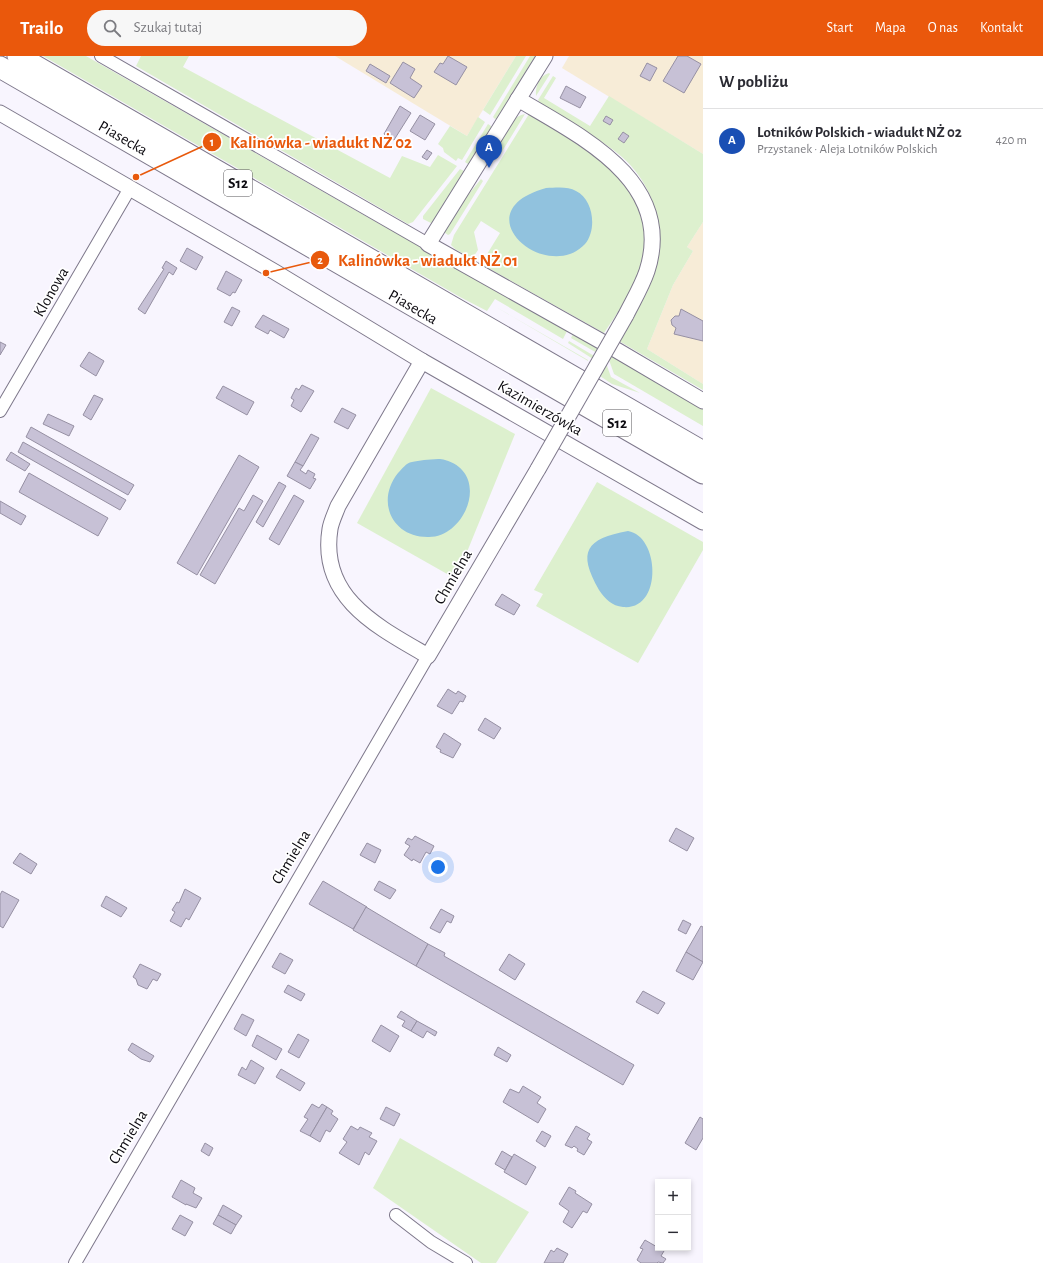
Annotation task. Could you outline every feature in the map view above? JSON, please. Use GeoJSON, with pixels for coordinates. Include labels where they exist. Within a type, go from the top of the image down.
{"type":"FeatureCollection","features":[{"type":"Feature","properties":{"kind":"highway","name":"Piasecka"},"geometry":{"type":"LineString","coordinates":[[18,56],[703,452]]}},
{"type":"Feature","properties":{"kind":"highway","name":"Piasecka"},"geometry":{"type":"LineString","coordinates":[[0,66],[703,473]]}},
{"type":"Feature","properties":{"kind":"street"},"geometry":{"type":"LineString","coordinates":[[102,56],[703,401]]}},
{"type":"Feature","properties":{"kind":"street"},"geometry":{"type":"LineString","coordinates":[[428,244],[545,56]]}},
{"type":"Feature","properties":{"kind":"street","name":"Chmielna"},"geometry":{"type":"LineString","coordinates":[[76,1263],[538,469],[641,286],[650,258],[651,232],[647,210],[642,197],[628,175],[607,155],[518,99]]}},
{"type":"Feature","properties":{"kind":"street","name":"Kazimierzówka"},"geometry":{"type":"LineString","coordinates":[[0,113],[130,188],[422,361],[703,522]]}},
{"type":"Feature","properties":{"kind":"street","name":"Klonowa"},"geometry":{"type":"LineString","coordinates":[[0,411],[130,188]]}},
{"type":"Feature","properties":{"kind":"street"},"geometry":{"type":"LineString","coordinates":[[422,361],[338,506],[330,528],[328,554],[336,582],[346,598],[359,612],[428,656]]}},
{"type":"Feature","properties":{"kind":"street"},"geometry":{"type":"LineString","coordinates":[[396,1215],[431,1242],[466,1263]]}},
{"type":"Feature","properties":{"kind":"shaded area"},"geometry":{"type":"Polygon","coordinates":[[[335,56],[516,56],[467,136],[335,56]]]}},
{"type":"Feature","properties":{"kind":"shaded area"},"geometry":{"type":"Polygon","coordinates":[[[569,56],[703,56],[703,154],[562,68],[569,56]]]}},
{"type":"Feature","properties":{"kind":"shaded area"},"geometry":{"type":"Polygon","coordinates":[[[703,222],[703,384],[647,349],[673,285],[693,251],[687,247],[703,222]]]}},
{"type":"Feature","properties":{"kind":"green space"},"geometry":{"type":"Polygon","coordinates":[[[43,56],[86,56],[362,214],[568,329],[563,339],[495,299],[487,311],[460,297],[43,56]]]}},
{"type":"Feature","properties":{"kind":"green space"},"geometry":{"type":"Polygon","coordinates":[[[141,56],[189,56],[183,67],[390,178],[402,156],[430,167],[438,155],[457,166],[413,222],[408,224],[136,66],[141,56]]]}},
{"type":"Feature","properties":{"kind":"green space"},"geometry":{"type":"Polygon","coordinates":[[[516,56],[526,56],[490,115],[483,110],[516,56]]]}},
{"type":"Feature","properties":{"kind":"green space"},"geometry":{"type":"Polygon","coordinates":[[[530,56],[537,56],[501,117],[495,119],[493,117],[530,56]]]}},
{"type":"Feature","properties":{"kind":"green space"},"geometry":{"type":"Polygon","coordinates":[[[549,73],[550,74],[536,96],[538,82],[549,73]]]}},
{"type":"Feature","properties":{"kind":"green space"},"geometry":{"type":"Polygon","coordinates":[[[553,76],[556,78],[544,98],[590,126],[609,96],[703,154],[703,222],[687,247],[693,251],[673,285],[647,349],[703,384],[703,390],[619,341],[649,289],[655,271],[659,240],[655,209],[650,195],[642,181],[633,168],[622,157],[594,137],[544,109],[538,100],[553,76]]]}},
{"type":"Feature","properties":{"kind":"green space"},"geometry":{"type":"Polygon","coordinates":[[[525,114],[501,153],[498,151],[510,123],[519,116],[525,114]]]}},
{"type":"Feature","properties":{"kind":"green space"},"geometry":{"type":"Polygon","coordinates":[[[529,114],[551,126],[595,155],[614,172],[630,191],[640,212],[645,236],[641,264],[635,282],[626,300],[604,333],[481,264],[500,233],[481,221],[474,232],[478,250],[472,259],[451,245],[454,235],[529,114]]]}},
{"type":"Feature","properties":{"kind":"green space"},"geometry":{"type":"Polygon","coordinates":[[[478,117],[485,122],[462,160],[458,158],[456,161],[444,152],[443,148],[438,144],[450,126],[467,136],[478,117]]]}},
{"type":"Feature","properties":{"kind":"green space"},"geometry":{"type":"Polygon","coordinates":[[[488,124],[491,126],[492,132],[473,162],[468,164],[465,162],[488,124]]]}},
{"type":"Feature","properties":{"kind":"green space"},"geometry":{"type":"Polygon","coordinates":[[[460,169],[464,171],[464,176],[433,224],[423,219],[423,216],[460,169]]]}},
{"type":"Feature","properties":{"kind":"green space"},"geometry":{"type":"Polygon","coordinates":[[[481,179],[483,181],[448,235],[444,232],[455,211],[481,179]]]}},
{"type":"Feature","properties":{"kind":"green space"},"geometry":{"type":"Polygon","coordinates":[[[496,307],[588,360],[588,361],[496,307]]]}},
{"type":"Feature","properties":{"kind":"green space"},"geometry":{"type":"Polygon","coordinates":[[[574,332],[703,407],[703,426],[614,374],[609,360],[571,338],[574,332]]]}},
{"type":"Feature","properties":{"kind":"green space"},"geometry":{"type":"Polygon","coordinates":[[[569,341],[606,363],[611,377],[640,393],[612,384],[600,376],[601,374],[593,359],[568,343],[569,341]]]}},
{"type":"Feature","properties":{"kind":"green space"},"geometry":{"type":"Polygon","coordinates":[[[431,388],[515,434],[456,579],[357,523],[431,388]]]}},
{"type":"Feature","properties":{"kind":"green space"},"geometry":{"type":"Polygon","coordinates":[[[597,482],[703,542],[703,550],[638,663],[536,606],[543,594],[534,590],[597,482]]]}},
{"type":"Feature","properties":{"kind":"green space"},"geometry":{"type":"Polygon","coordinates":[[[400,1138],[529,1212],[496,1263],[481,1263],[373,1188],[400,1138]]]}},
{"type":"Feature","properties":{"kind":"water"},"geometry":{"type":"Polygon","coordinates":[[[546,188],[573,189],[582,195],[590,208],[592,223],[589,238],[585,244],[569,254],[551,256],[533,251],[519,240],[511,227],[510,213],[521,199],[546,188]]]}},
{"type":"Feature","properties":{"kind":"water"},"geometry":{"type":"Polygon","coordinates":[[[443,459],[459,467],[467,478],[470,490],[468,503],[462,516],[454,527],[442,534],[429,537],[416,536],[406,532],[397,525],[391,516],[388,506],[388,495],[391,484],[398,473],[408,464],[424,460],[443,459]]]}},
{"type":"Feature","properties":{"kind":"water"},"geometry":{"type":"Polygon","coordinates":[[[628,531],[639,536],[646,546],[651,558],[652,572],[651,586],[645,598],[636,605],[623,607],[609,602],[599,590],[592,577],[587,556],[595,543],[603,538],[628,531]]]}},
{"type":"Feature","properties":{"kind":"building"},"geometry":{"type":"Polygon","coordinates":[[[448,56],[467,67],[456,85],[434,72],[440,63],[443,64],[448,56]]]}},
{"type":"Feature","properties":{"kind":"building"},"geometry":{"type":"Polygon","coordinates":[[[678,56],[687,56],[701,64],[684,93],[663,81],[678,56]]]}},
{"type":"Feature","properties":{"kind":"building"},"geometry":{"type":"Polygon","coordinates":[[[403,62],[415,69],[410,78],[422,86],[414,98],[390,83],[403,62]]]}},
{"type":"Feature","properties":{"kind":"building"},"geometry":{"type":"Polygon","coordinates":[[[647,63],[657,68],[650,81],[640,76],[647,63]]]}},
{"type":"Feature","properties":{"kind":"building"},"geometry":{"type":"Polygon","coordinates":[[[370,64],[390,76],[386,83],[366,71],[370,64]]]}},
{"type":"Feature","properties":{"kind":"building"},"geometry":{"type":"Polygon","coordinates":[[[566,86],[586,97],[580,108],[560,98],[566,86]]]}},
{"type":"Feature","properties":{"kind":"building"},"geometry":{"type":"Polygon","coordinates":[[[400,106],[411,113],[394,140],[384,134],[400,106]]]}},
{"type":"Feature","properties":{"kind":"building"},"geometry":{"type":"Polygon","coordinates":[[[420,115],[435,124],[425,140],[410,131],[420,115]]]}},
{"type":"Feature","properties":{"kind":"building"},"geometry":{"type":"Polygon","coordinates":[[[606,116],[613,120],[610,125],[603,121],[606,116]]]}},
{"type":"Feature","properties":{"kind":"building"},"geometry":{"type":"Polygon","coordinates":[[[623,132],[629,136],[624,143],[618,139],[623,132]]]}},
{"type":"Feature","properties":{"kind":"building"},"geometry":{"type":"Polygon","coordinates":[[[427,150],[432,153],[427,160],[422,157],[427,150]]]}},
{"type":"Feature","properties":{"kind":"building"},"geometry":{"type":"Polygon","coordinates":[[[187,248],[203,257],[196,270],[180,261],[187,248]]]}},
{"type":"Feature","properties":{"kind":"building"},"geometry":{"type":"Polygon","coordinates":[[[166,261],[177,268],[173,275],[169,272],[145,314],[138,309],[164,269],[162,268],[166,261]]]}},
{"type":"Feature","properties":{"kind":"building"},"geometry":{"type":"Polygon","coordinates":[[[226,271],[242,280],[235,293],[233,292],[230,296],[217,289],[226,271]]]}},
{"type":"Feature","properties":{"kind":"building"},"geometry":{"type":"Polygon","coordinates":[[[232,307],[240,311],[232,326],[224,322],[232,307]]]}},
{"type":"Feature","properties":{"kind":"building"},"geometry":{"type":"Polygon","coordinates":[[[681,309],[703,321],[703,341],[674,334],[676,328],[672,325],[671,320],[675,316],[679,316],[681,309]]]}},
{"type":"Feature","properties":{"kind":"building"},"geometry":{"type":"Polygon","coordinates":[[[263,315],[289,329],[284,338],[270,330],[268,334],[255,327],[263,315]]]}},
{"type":"Feature","properties":{"kind":"building"},"geometry":{"type":"Polygon","coordinates":[[[0,342],[6,345],[0,355],[0,342]]]}},
{"type":"Feature","properties":{"kind":"building"},"geometry":{"type":"Polygon","coordinates":[[[89,352],[104,361],[96,376],[80,366],[89,352]]]}},
{"type":"Feature","properties":{"kind":"building"},"geometry":{"type":"Polygon","coordinates":[[[302,385],[314,391],[301,412],[291,406],[294,400],[291,398],[296,388],[299,390],[302,385]]]}},
{"type":"Feature","properties":{"kind":"building"},"geometry":{"type":"Polygon","coordinates":[[[223,386],[254,402],[247,415],[216,398],[223,386]]]}},
{"type":"Feature","properties":{"kind":"building"},"geometry":{"type":"Polygon","coordinates":[[[94,395],[103,399],[91,420],[83,415],[94,395]]]}},
{"type":"Feature","properties":{"kind":"building"},"geometry":{"type":"Polygon","coordinates":[[[342,408],[356,415],[348,429],[334,422],[342,408]]]}},
{"type":"Feature","properties":{"kind":"building"},"geometry":{"type":"Polygon","coordinates":[[[48,414],[74,426],[69,436],[43,424],[48,414]]]}},
{"type":"Feature","properties":{"kind":"building"},"geometry":{"type":"Polygon","coordinates":[[[31,427],[134,485],[128,495],[26,437],[31,427]]]}},
{"type":"Feature","properties":{"kind":"building"},"geometry":{"type":"Polygon","coordinates":[[[311,434],[319,438],[303,466],[295,462],[311,434]]]}},
{"type":"Feature","properties":{"kind":"building"},"geometry":{"type":"Polygon","coordinates":[[[23,442],[126,500],[120,510],[18,452],[23,442]]]}},
{"type":"Feature","properties":{"kind":"building"},"geometry":{"type":"Polygon","coordinates":[[[11,452],[30,464],[25,471],[6,460],[11,452]]]}},
{"type":"Feature","properties":{"kind":"building"},"geometry":{"type":"Polygon","coordinates":[[[239,455],[259,467],[197,575],[177,563],[239,455]]]}},
{"type":"Feature","properties":{"kind":"building"},"geometry":{"type":"Polygon","coordinates":[[[295,462],[303,466],[300,470],[306,474],[308,470],[315,474],[313,478],[316,479],[310,489],[287,476],[295,462]]]}},
{"type":"Feature","properties":{"kind":"building"},"geometry":{"type":"Polygon","coordinates":[[[29,473],[108,518],[98,536],[19,492],[29,473]]]}},
{"type":"Feature","properties":{"kind":"building"},"geometry":{"type":"Polygon","coordinates":[[[279,482],[286,486],[263,527],[256,522],[279,482]]]}},
{"type":"Feature","properties":{"kind":"building"},"geometry":{"type":"Polygon","coordinates":[[[253,495],[263,501],[215,584],[200,575],[239,508],[244,511],[253,495]]]}},
{"type":"Feature","properties":{"kind":"building"},"geometry":{"type":"Polygon","coordinates":[[[294,495],[304,501],[279,545],[269,539],[294,495]]]}},
{"type":"Feature","properties":{"kind":"building"},"geometry":{"type":"Polygon","coordinates":[[[0,501],[26,516],[21,525],[0,513],[0,501]]]}},
{"type":"Feature","properties":{"kind":"building"},"geometry":{"type":"Polygon","coordinates":[[[502,594],[520,605],[514,615],[495,605],[502,594]]]}},
{"type":"Feature","properties":{"kind":"building"},"geometry":{"type":"Polygon","coordinates":[[[448,689],[456,694],[458,691],[466,696],[463,702],[460,701],[452,714],[437,706],[448,689]]]}},
{"type":"Feature","properties":{"kind":"building"},"geometry":{"type":"Polygon","coordinates":[[[485,718],[501,728],[494,739],[478,730],[485,718]]]}},
{"type":"Feature","properties":{"kind":"building"},"geometry":{"type":"Polygon","coordinates":[[[444,733],[461,744],[453,758],[440,752],[441,750],[436,747],[444,733]]]}},
{"type":"Feature","properties":{"kind":"building"},"geometry":{"type":"Polygon","coordinates":[[[676,828],[694,838],[687,851],[669,841],[676,828]]]}},
{"type":"Feature","properties":{"kind":"building"},"geometry":{"type":"Polygon","coordinates":[[[415,836],[434,846],[430,854],[426,852],[420,863],[413,859],[412,861],[404,855],[410,846],[405,843],[408,838],[412,840],[415,836]]]}},
{"type":"Feature","properties":{"kind":"building"},"geometry":{"type":"Polygon","coordinates":[[[367,843],[381,850],[375,863],[360,855],[367,843]]]}},
{"type":"Feature","properties":{"kind":"building"},"geometry":{"type":"Polygon","coordinates":[[[20,853],[37,864],[31,874],[13,863],[20,853]]]}},
{"type":"Feature","properties":{"kind":"building"},"geometry":{"type":"Polygon","coordinates":[[[323,881],[367,907],[353,929],[309,904],[323,881]]]}},
{"type":"Feature","properties":{"kind":"building"},"geometry":{"type":"Polygon","coordinates":[[[379,881],[396,890],[390,899],[374,890],[379,881]]]}},
{"type":"Feature","properties":{"kind":"building"},"geometry":{"type":"Polygon","coordinates":[[[185,889],[201,898],[189,920],[186,918],[181,927],[170,921],[175,912],[172,910],[177,902],[179,903],[185,889]]]}},
{"type":"Feature","properties":{"kind":"building"},"geometry":{"type":"Polygon","coordinates":[[[2,891],[19,900],[3,928],[0,926],[0,895],[2,891]]]}},
{"type":"Feature","properties":{"kind":"building"},"geometry":{"type":"Polygon","coordinates":[[[106,896],[127,908],[121,917],[101,906],[106,896]]]}},
{"type":"Feature","properties":{"kind":"building"},"geometry":{"type":"Polygon","coordinates":[[[366,907],[428,944],[416,966],[353,930],[366,907]]]}},
{"type":"Feature","properties":{"kind":"building"},"geometry":{"type":"Polygon","coordinates":[[[441,909],[454,916],[451,923],[447,921],[440,933],[430,928],[441,909]]]}},
{"type":"Feature","properties":{"kind":"building"},"geometry":{"type":"Polygon","coordinates":[[[683,920],[691,924],[686,934],[678,930],[683,920]]]}},
{"type":"Feature","properties":{"kind":"building"},"geometry":{"type":"Polygon","coordinates":[[[701,926],[703,927],[703,962],[686,952],[701,926]]]}},
{"type":"Feature","properties":{"kind":"building"},"geometry":{"type":"Polygon","coordinates":[[[428,944],[445,953],[444,956],[634,1065],[623,1085],[416,966],[428,944]]]}},
{"type":"Feature","properties":{"kind":"building"},"geometry":{"type":"Polygon","coordinates":[[[686,952],[703,962],[693,980],[676,971],[686,952]]]}},
{"type":"Feature","properties":{"kind":"building"},"geometry":{"type":"Polygon","coordinates":[[[280,953],[293,960],[285,974],[272,967],[280,953]]]}},
{"type":"Feature","properties":{"kind":"building"},"geometry":{"type":"Polygon","coordinates":[[[509,954],[525,964],[515,980],[499,970],[509,954]]]}},
{"type":"Feature","properties":{"kind":"building"},"geometry":{"type":"Polygon","coordinates":[[[140,964],[161,974],[157,981],[153,979],[147,989],[138,985],[136,979],[133,977],[140,964]]]}},
{"type":"Feature","properties":{"kind":"building"},"geometry":{"type":"Polygon","coordinates":[[[288,985],[305,994],[301,1001],[284,992],[288,985]]]}},
{"type":"Feature","properties":{"kind":"building"},"geometry":{"type":"Polygon","coordinates":[[[643,991],[665,1003],[658,1014],[636,1002],[643,991]]]}},
{"type":"Feature","properties":{"kind":"building"},"geometry":{"type":"Polygon","coordinates":[[[401,1011],[417,1021],[411,1031],[402,1026],[405,1021],[397,1017],[401,1011]]]}},
{"type":"Feature","properties":{"kind":"building"},"geometry":{"type":"Polygon","coordinates":[[[242,1014],[254,1020],[246,1036],[234,1029],[242,1014]]]}},
{"type":"Feature","properties":{"kind":"building"},"geometry":{"type":"Polygon","coordinates":[[[417,1021],[437,1032],[435,1036],[427,1031],[423,1038],[411,1031],[417,1021]]]}},
{"type":"Feature","properties":{"kind":"building"},"geometry":{"type":"Polygon","coordinates":[[[381,1025],[399,1036],[390,1052],[372,1041],[381,1025]]]}},
{"type":"Feature","properties":{"kind":"building"},"geometry":{"type":"Polygon","coordinates":[[[298,1034],[309,1040],[299,1058],[288,1052],[298,1034]]]}},
{"type":"Feature","properties":{"kind":"building"},"geometry":{"type":"Polygon","coordinates":[[[257,1035],[282,1049],[276,1060],[252,1046],[257,1035]]]}},
{"type":"Feature","properties":{"kind":"building"},"geometry":{"type":"Polygon","coordinates":[[[132,1043],[154,1056],[150,1062],[141,1059],[128,1050],[132,1043]]]}},
{"type":"Feature","properties":{"kind":"building"},"geometry":{"type":"Polygon","coordinates":[[[498,1047],[511,1055],[507,1062],[494,1055],[498,1047]]]}},
{"type":"Feature","properties":{"kind":"building"},"geometry":{"type":"Polygon","coordinates":[[[251,1060],[264,1068],[255,1084],[238,1075],[242,1067],[246,1070],[251,1060]]]}},
{"type":"Feature","properties":{"kind":"building"},"geometry":{"type":"Polygon","coordinates":[[[281,1069],[305,1083],[300,1091],[276,1077],[281,1069]]]}},
{"type":"Feature","properties":{"kind":"building"},"geometry":{"type":"Polygon","coordinates":[[[523,1086],[541,1097],[537,1103],[546,1109],[538,1123],[503,1102],[510,1089],[519,1093],[523,1086]]]}},
{"type":"Feature","properties":{"kind":"building"},"geometry":{"type":"Polygon","coordinates":[[[312,1104],[319,1108],[322,1104],[327,1107],[310,1136],[300,1131],[308,1119],[304,1117],[312,1104]]]}},
{"type":"Feature","properties":{"kind":"building"},"geometry":{"type":"Polygon","coordinates":[[[327,1107],[333,1111],[331,1114],[338,1119],[330,1132],[326,1130],[320,1142],[310,1136],[327,1107]]]}},
{"type":"Feature","properties":{"kind":"building"},"geometry":{"type":"Polygon","coordinates":[[[386,1107],[400,1114],[394,1126],[380,1119],[386,1107]]]}},
{"type":"Feature","properties":{"kind":"building"},"geometry":{"type":"Polygon","coordinates":[[[700,1117],[703,1119],[703,1138],[696,1150],[685,1143],[700,1117]]]}},
{"type":"Feature","properties":{"kind":"building"},"geometry":{"type":"Polygon","coordinates":[[[351,1126],[358,1130],[360,1127],[372,1133],[369,1137],[377,1141],[369,1155],[365,1152],[359,1165],[339,1153],[347,1142],[343,1139],[351,1126]]]}},
{"type":"Feature","properties":{"kind":"building"},"geometry":{"type":"Polygon","coordinates":[[[576,1126],[590,1134],[587,1139],[592,1142],[584,1155],[577,1151],[578,1149],[574,1146],[572,1148],[565,1145],[576,1126]]]}},
{"type":"Feature","properties":{"kind":"building"},"geometry":{"type":"Polygon","coordinates":[[[542,1131],[551,1136],[545,1147],[536,1141],[542,1131]]]}},
{"type":"Feature","properties":{"kind":"building"},"geometry":{"type":"Polygon","coordinates":[[[205,1143],[213,1148],[209,1156],[201,1151],[205,1143]]]}},
{"type":"Feature","properties":{"kind":"building"},"geometry":{"type":"Polygon","coordinates":[[[502,1151],[512,1157],[505,1170],[495,1164],[502,1151]]]}},
{"type":"Feature","properties":{"kind":"building"},"geometry":{"type":"Polygon","coordinates":[[[514,1154],[536,1167],[526,1185],[504,1172],[514,1154]]]}},
{"type":"Feature","properties":{"kind":"building"},"geometry":{"type":"Polygon","coordinates":[[[181,1180],[195,1188],[193,1193],[202,1198],[196,1208],[186,1205],[172,1197],[181,1180]]]}},
{"type":"Feature","properties":{"kind":"building"},"geometry":{"type":"Polygon","coordinates":[[[569,1187],[576,1191],[575,1193],[592,1204],[587,1213],[583,1211],[572,1228],[563,1222],[569,1211],[559,1204],[569,1187]]]}},
{"type":"Feature","properties":{"kind":"building"},"geometry":{"type":"Polygon","coordinates":[[[223,1205],[242,1216],[236,1225],[218,1215],[223,1205]]]}},
{"type":"Feature","properties":{"kind":"building"},"geometry":{"type":"Polygon","coordinates":[[[180,1215],[193,1222],[185,1236],[172,1229],[180,1215]]]}},
{"type":"Feature","properties":{"kind":"building"},"geometry":{"type":"Polygon","coordinates":[[[218,1215],[236,1225],[231,1234],[213,1224],[218,1215]]]}},
{"type":"Feature","properties":{"kind":"building"},"geometry":{"type":"Polygon","coordinates":[[[645,1240],[655,1246],[655,1251],[664,1251],[661,1256],[666,1259],[663,1263],[641,1263],[637,1260],[643,1249],[640,1248],[645,1240]]]}},
{"type":"Feature","properties":{"kind":"building"},"geometry":{"type":"Polygon","coordinates":[[[557,1248],[568,1254],[563,1263],[544,1263],[551,1250],[554,1252],[557,1248]]]}},
{"type":"Feature","properties":{"kind":"place","name":"Lotników Polskich - wiadukt NŻ 02"},"geometry":{"type":"Point","coordinates":[489,168]}},
{"type":"Feature","properties":{"kind":"place","name":"Kalinówka - wiadukt NŻ 02"},"geometry":{"type":"Point","coordinates":[136,177]}},
{"type":"Feature","properties":{"kind":"place","name":"Kalinówka - wiadukt NŻ 01"},"geometry":{"type":"Point","coordinates":[266,273]}}]}
